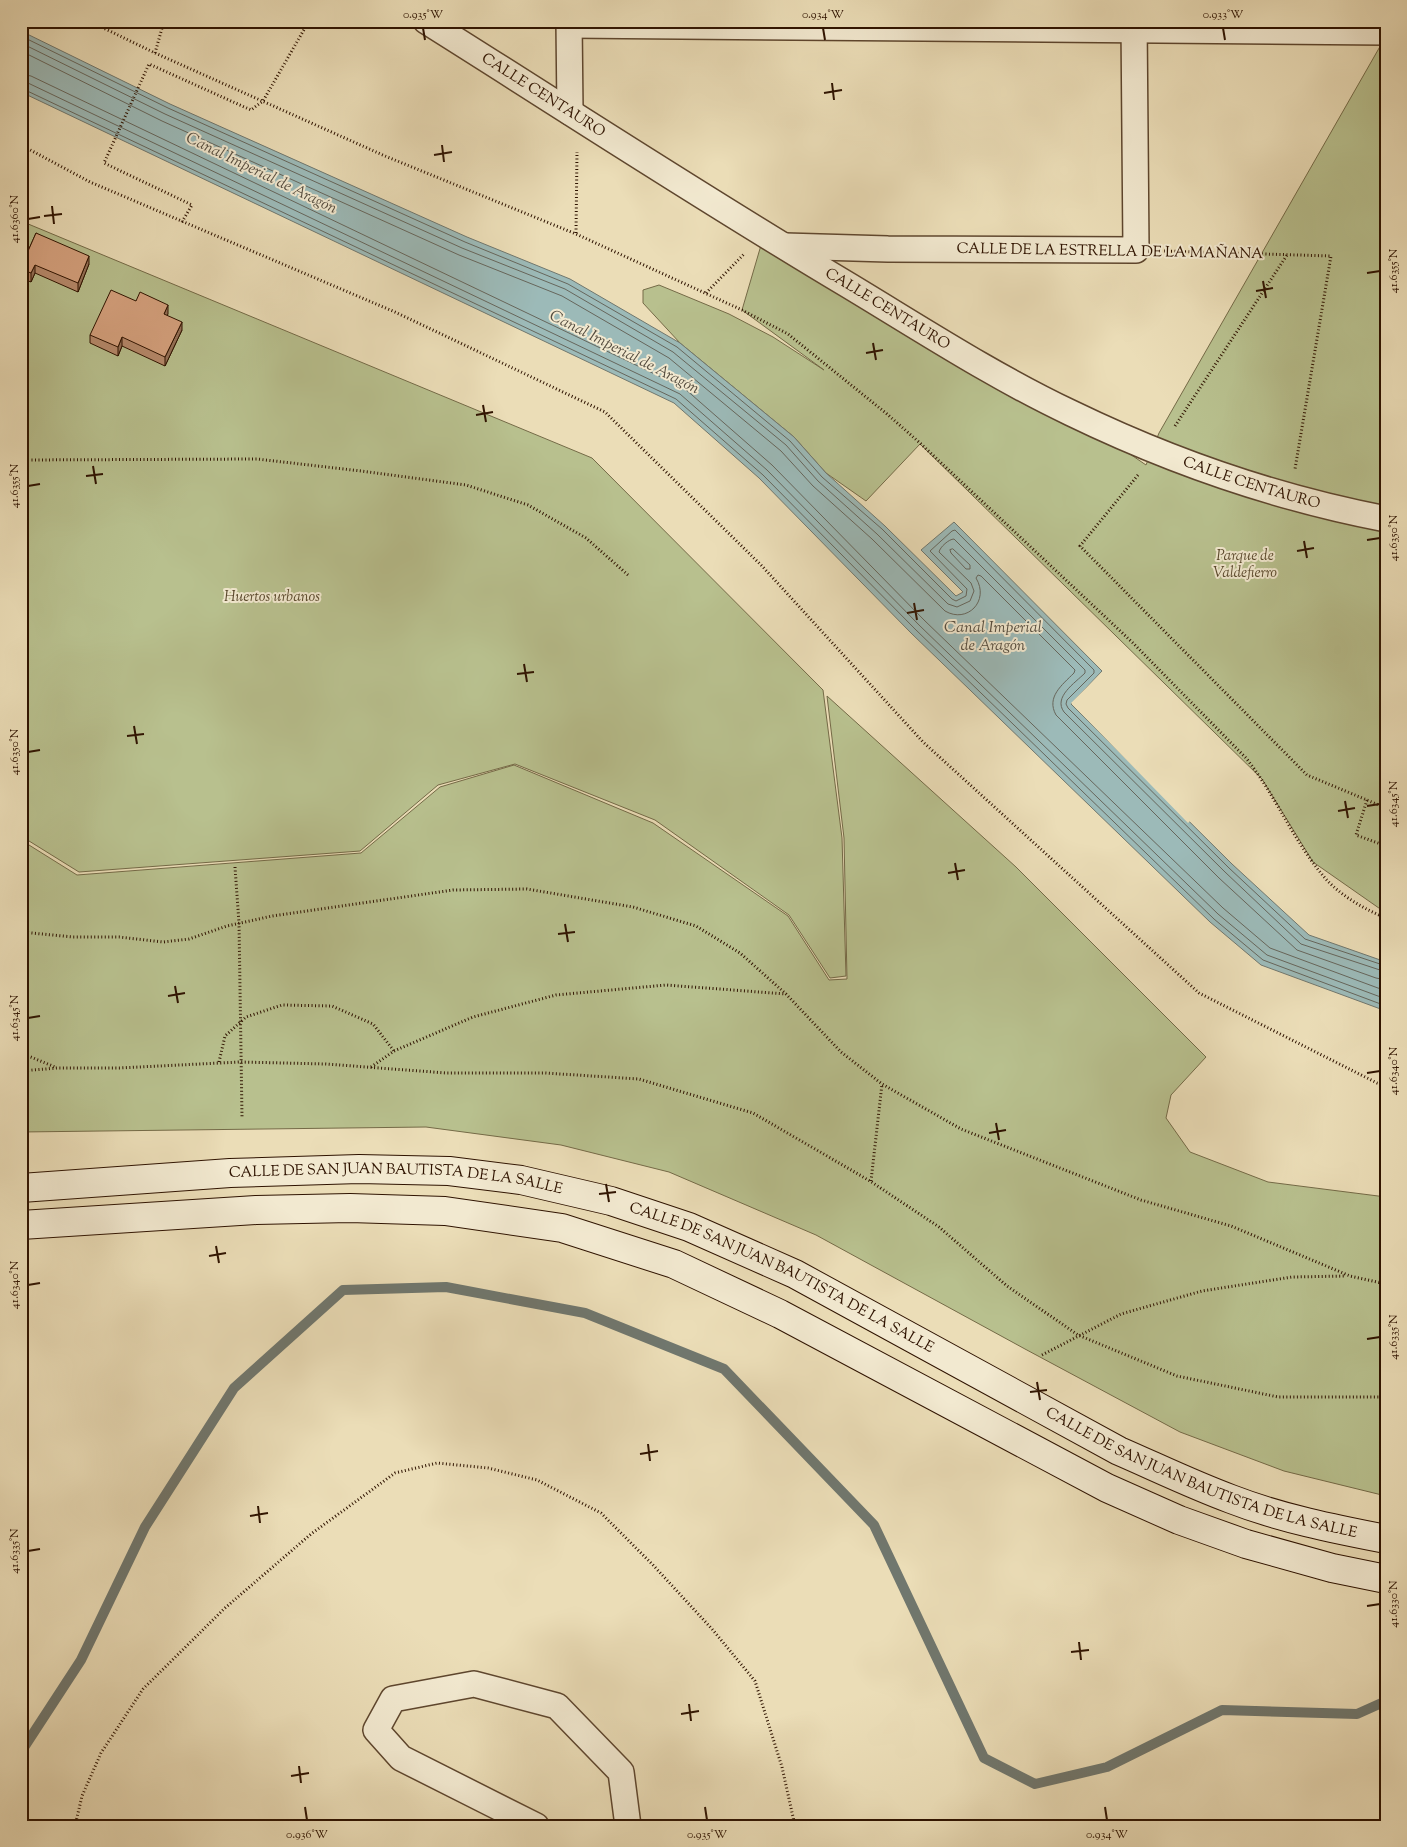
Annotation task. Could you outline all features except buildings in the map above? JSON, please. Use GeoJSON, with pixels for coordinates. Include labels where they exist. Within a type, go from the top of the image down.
{"type":"FeatureCollection","features":[{"type":"Feature","properties":{"kind":"main road","name":"CALLE DE SAN JUAN BAUTISTA DE LA SALLE"},"geometry":{"type":"LineString","coordinates":[[21,1188],[230,1173],[359,1169],[429,1170],[521,1180],[611,1201],[689,1227],[795,1274],[1111,1446],[1175,1476],[1250,1506],[1323,1527],[1386,1539]]}},
{"type":"Feature","properties":{"kind":"main road","name":"CALLE DE SAN JUAN BAUTISTA DE LA SALLE"},"geometry":{"type":"LineString","coordinates":[[21,1225],[256,1210],[350,1208],[446,1211],[562,1228],[674,1264],[780,1314],[1107,1488],[1179,1520],[1246,1544],[1323,1566],[1386,1579]]}},
{"type":"Feature","properties":{"kind":"street","name":"CALLE CENTAURO"},"geometry":{"type":"LineString","coordinates":[[426,21],[773,240],[999,375],[1070,413],[1158,452],[1291,498],[1386,519]]}},
{"type":"Feature","properties":{"kind":"street"},"geometry":{"type":"LineString","coordinates":[[570,112],[569,23],[1134,26],[1386,32]]}},
{"type":"Feature","properties":{"kind":"street"},"geometry":{"type":"LineString","coordinates":[[1134,26],[1136,250]]}},
{"type":"Feature","properties":{"kind":"street","name":"CALLE DE LA ESTRELLA DE LA MAÑANA"},"geometry":{"type":"LineString","coordinates":[[773,240],[888,249],[1136,250]]}},
{"type":"Feature","properties":{"kind":"street"},"geometry":{"type":"LineString","coordinates":[[844,282],[856,268],[888,249]]}},
{"type":"Feature","properties":{"kind":"street"},"geometry":{"type":"LineString","coordinates":[[536,1826],[402,1758],[376,1730],[393,1699],[474,1684],[557,1706],[621,1772],[628,1826]]}},
{"type":"Feature","properties":{"kind":"path"},"geometry":{"type":"LineString","coordinates":[[90,21],[155,53],[385,156],[576,234],[706,293],[788,334],[920,443],[1133,643],[1246,758],[1262,779],[1313,862],[1326,879],[1343,895],[1371,912],[1386,918]]}},
{"type":"Feature","properties":{"kind":"path"},"geometry":{"type":"LineString","coordinates":[[155,53],[164,21]]}},
{"type":"Feature","properties":{"kind":"path"},"geometry":{"type":"LineString","coordinates":[[182,222],[192,205],[104,163],[150,64],[251,110],[263,101],[309,21]]}},
{"type":"Feature","properties":{"kind":"path"},"geometry":{"type":"LineString","coordinates":[[576,234],[577,148],[590,125]]}},
{"type":"Feature","properties":{"kind":"path"},"geometry":{"type":"LineString","coordinates":[[21,145],[90,182],[396,312],[605,412],[762,566],[923,742],[1199,993],[1377,1083],[1386,1085]]}},
{"type":"Feature","properties":{"kind":"path"},"geometry":{"type":"LineString","coordinates":[[706,293],[773,240]]}},
{"type":"Feature","properties":{"kind":"path","name":"CALLE DE LA ESTRELLA DE LA MAÑANA"},"geometry":{"type":"LineString","coordinates":[[1136,250],[1331,256],[1291,498]]}},
{"type":"Feature","properties":{"kind":"path"},"geometry":{"type":"LineString","coordinates":[[1287,255],[1158,452],[1080,546],[1307,775],[1386,808]]}},
{"type":"Feature","properties":{"kind":"path"},"geometry":{"type":"LineString","coordinates":[[21,460],[257,459],[466,485],[528,506],[586,538],[628,575]]}},
{"type":"Feature","properties":{"kind":"path"},"geometry":{"type":"LineString","coordinates":[[1367,800],[1356,835],[1386,846]]}},
{"type":"Feature","properties":{"kind":"path"},"geometry":{"type":"LineString","coordinates":[[235,867],[239,923],[242,1117]]}},
{"type":"Feature","properties":{"kind":"path"},"geometry":{"type":"LineString","coordinates":[[21,932],[73,937],[119,937],[163,942],[189,938],[239,923],[272,916],[453,890],[527,889],[633,907],[696,926],[740,953],[786,994],[841,1052],[882,1084],[970,1132],[1141,1200],[1231,1226],[1350,1276],[1386,1284]]}},
{"type":"Feature","properties":{"kind":"path"},"geometry":{"type":"LineString","coordinates":[[371,1067],[394,1051],[473,1017],[556,996],[666,985],[786,994]]}},
{"type":"Feature","properties":{"kind":"path"},"geometry":{"type":"LineString","coordinates":[[219,1063],[225,1036],[246,1017],[282,1005],[332,1006],[373,1024],[394,1051]]}},
{"type":"Feature","properties":{"kind":"path"},"geometry":{"type":"LineString","coordinates":[[21,1053],[57,1068]]}},
{"type":"Feature","properties":{"kind":"path"},"geometry":{"type":"LineString","coordinates":[[21,1071],[57,1068],[120,1068],[240,1062],[326,1064],[446,1073],[545,1073],[639,1079],[753,1113],[870,1181],[939,1227],[1007,1286],[1078,1335],[1178,1376],[1278,1398],[1386,1397]]}},
{"type":"Feature","properties":{"kind":"path"},"geometry":{"type":"LineString","coordinates":[[870,1181],[882,1084]]}},
{"type":"Feature","properties":{"kind":"path"},"geometry":{"type":"LineString","coordinates":[[1042,1355],[1120,1314],[1202,1291],[1292,1277],[1350,1276]]}},
{"type":"Feature","properties":{"kind":"path"},"geometry":{"type":"LineString","coordinates":[[75,1826],[82,1796],[101,1753],[143,1689],[225,1608],[311,1534],[395,1473],[437,1463],[488,1468],[537,1480],[601,1513],[653,1565],[712,1629],[754,1681],[782,1767],[795,1826]]}},
{"type":"Feature","properties":{"kind":"green space","name":"Parque de Valdefierro"},"geometry":{"type":"Polygon","coordinates":[[[1386,36],[1386,913],[1313,862],[1262,779],[920,444],[866,501],[826,473],[794,437],[680,343],[643,303],[643,290],[659,285],[729,314],[773,337],[824,370],[742,310],[764,235],[1070,413],[1146,465],[1159,433],[1386,36]]]}},
{"type":"Feature","properties":{"kind":"green space","name":"Huertos urbanos"},"geometry":{"type":"Polygon","coordinates":[[[21,221],[592,458],[823,690],[842,838],[846,976],[830,978],[789,915],[655,820],[515,764],[438,785],[360,851],[79,872],[21,836],[21,221]]]}},
{"type":"Feature","properties":{"kind":"green space"},"geometry":{"type":"Polygon","coordinates":[[[827,696],[1016,867],[1206,1057],[1171,1095],[1166,1118],[1190,1152],[1268,1182],[1386,1197],[1386,1496],[1284,1471],[1180,1432],[816,1235],[669,1172],[561,1145],[426,1127],[21,1132],[21,840],[77,875],[361,853],[440,787],[514,765],[653,823],[788,916],[829,980],[847,979],[844,838],[827,696]]]}},
{"type":"Feature","properties":{"kind":"water","name":"Canal Imperial de Aragón"},"geometry":{"type":"Polygon","coordinates":[[[21,31],[170,104],[467,237],[570,279],[680,343],[794,437],[826,473],[885,526],[956,596],[963,592],[921,550],[954,522],[1102,671],[1071,704],[1232,864],[1309,935],[1386,962],[1386,1011],[1261,965],[1210,922],[911,633],[759,478],[674,403],[21,92],[21,31]]]}},
{"type":"Feature","properties":{"kind":"pier"},"geometry":{"type":"Polygon","coordinates":[[[1104,670],[1104,673],[1074,703],[1191,820],[1188,823],[1071,703],[1104,670]]]}},
{"type":"Feature","properties":{"kind":"waterway"},"geometry":{"type":"LineString","coordinates":[[21,1752],[81,1660],[145,1527],[234,1388],[343,1290],[446,1287],[585,1313],[724,1369],[874,1525],[984,1758],[1035,1784],[1107,1767],[1222,1710],[1357,1714],[1386,1701]]}}]}
